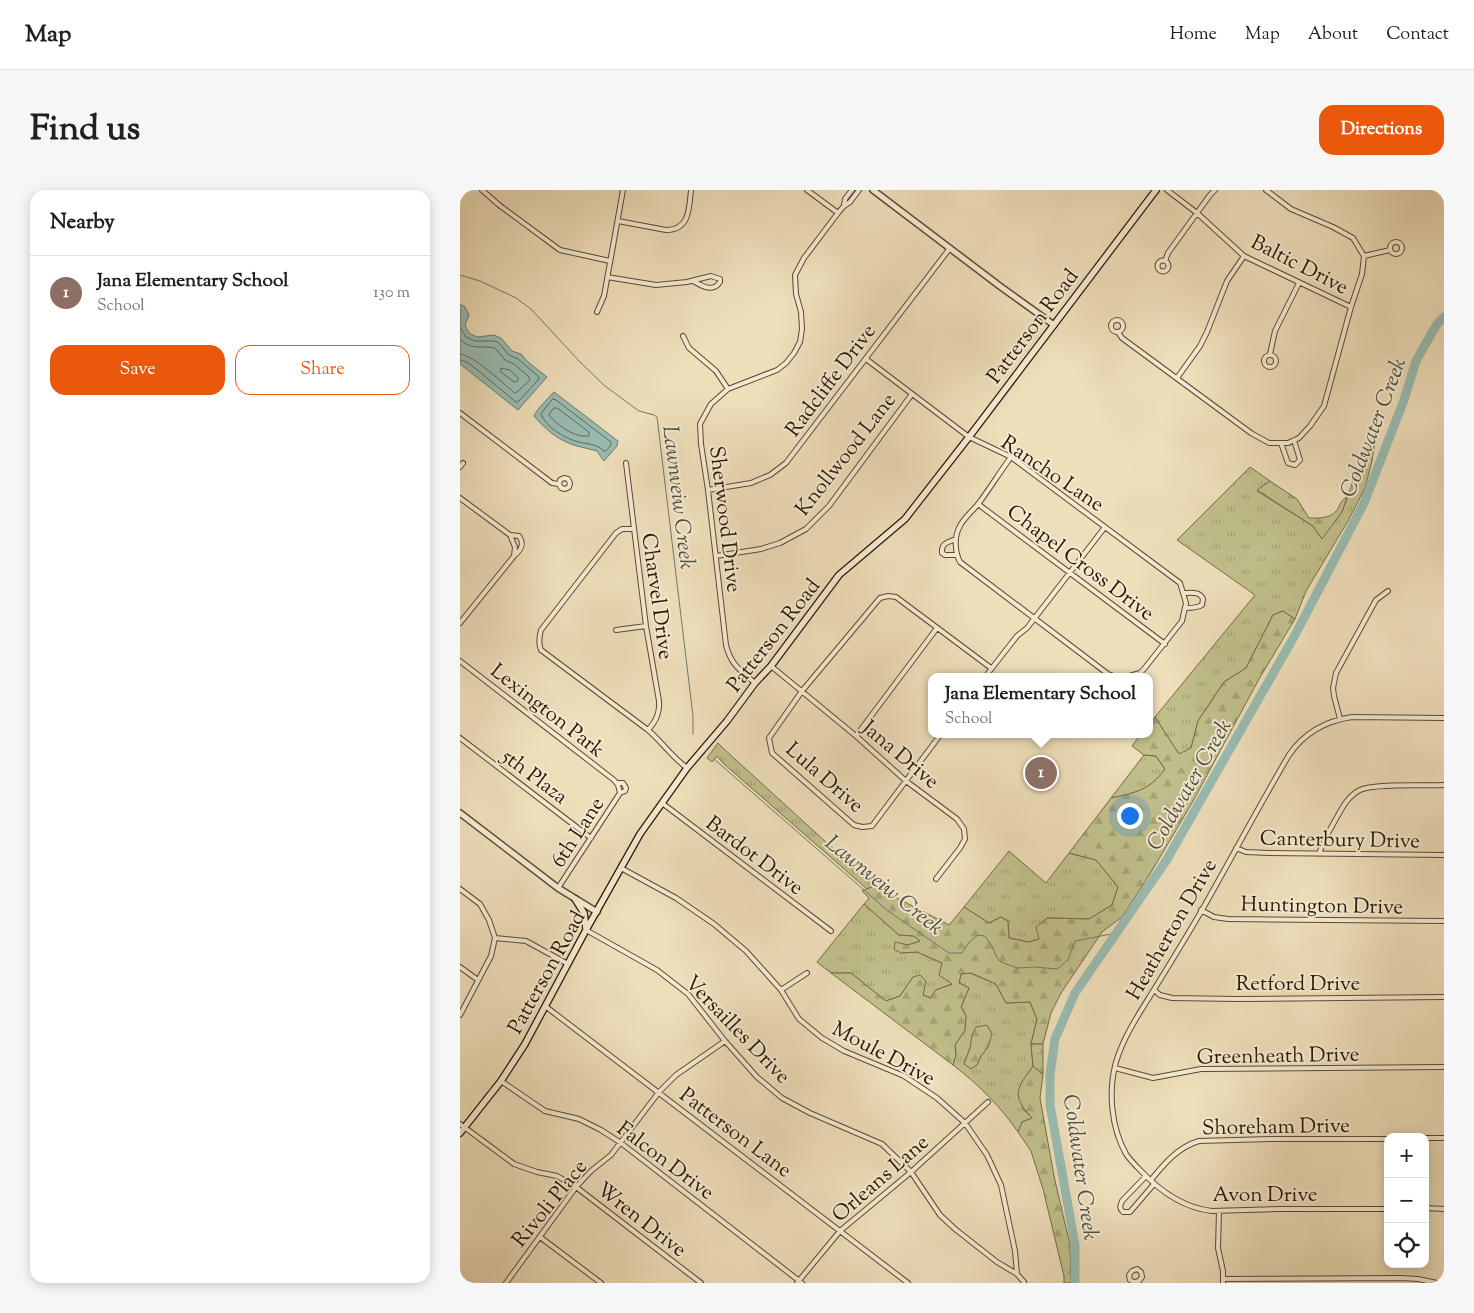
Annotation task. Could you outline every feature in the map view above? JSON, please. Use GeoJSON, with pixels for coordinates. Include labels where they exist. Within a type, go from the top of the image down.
{"type":"FeatureCollection","features":[{"type":"Feature","properties":{"kind":"main road","name":"Patterson Road"},"geometry":{"type":"LineString","coordinates":[[460,1132],[462,1125],[501,1081],[525,1044],[640,834],[687,768],[771,666],[839,575],[905,519],[1156,190]]}},
{"type":"Feature","properties":{"kind":"main road"},"geometry":{"type":"LineString","coordinates":[[576,899],[584,913],[586,930]]}},
{"type":"Feature","properties":{"kind":"street"},"geometry":{"type":"LineString","coordinates":[[482,190],[498,205],[560,250],[610,261]]}},
{"type":"Feature","properties":{"kind":"street"},"geometry":{"type":"LineString","coordinates":[[597,312],[602,302],[623,190]]}},
{"type":"Feature","properties":{"kind":"street"},"geometry":{"type":"LineString","coordinates":[[618,222],[666,230],[680,227],[687,216],[691,190]]}},
{"type":"Feature","properties":{"kind":"street"},"geometry":{"type":"LineString","coordinates":[[807,190],[838,213]]}},
{"type":"Feature","properties":{"kind":"street","name":"Sherwood Drive"},"geometry":{"type":"LineString","coordinates":[[844,205],[845,199],[852,190]]}},
{"type":"Feature","properties":{"kind":"street","name":"Sherwood Drive"},"geometry":{"type":"LineString","coordinates":[[756,683],[738,669],[729,656],[726,645],[700,424],[711,404],[728,389],[777,370],[794,353],[800,342],[802,329],[795,275],[804,258],[844,205],[850,202],[859,190]]}},
{"type":"Feature","properties":{"kind":"street"},"geometry":{"type":"LineString","coordinates":[[874,190],[1054,325]]}},
{"type":"Feature","properties":{"kind":"street","name":"Baltic Drive"},"geometry":{"type":"LineString","coordinates":[[1167,190],[1197,213],[1244,256],[1350,307]]}},
{"type":"Feature","properties":{"kind":"street"},"geometry":{"type":"LineString","coordinates":[[1165,261],[1168,253],[1215,190]]}},
{"type":"Feature","properties":{"kind":"street"},"geometry":{"type":"LineString","coordinates":[[1118,332],[1122,338],[1251,433],[1269,443],[1288,443],[1299,438],[1324,406],[1350,307],[1362,274],[1364,256],[1353,238],[1291,209],[1266,190]]}},
{"type":"Feature","properties":{"kind":"street","name":"Radcliffe Drive"},"geometry":{"type":"LineString","coordinates":[[708,490],[751,483],[770,475],[786,463],[950,248]]}},
{"type":"Feature","properties":{"kind":"street"},"geometry":{"type":"LineString","coordinates":[[1364,256],[1390,250]]}},
{"type":"Feature","properties":{"kind":"street"},"geometry":{"type":"LineString","coordinates":[[1177,378],[1200,346],[1227,281],[1244,256]]}},
{"type":"Feature","properties":{"kind":"street"},"geometry":{"type":"LineString","coordinates":[[607,277],[648,285],[672,285],[711,276],[720,279],[716,287],[711,288],[703,287],[693,281]]}},
{"type":"Feature","properties":{"kind":"street"},"geometry":{"type":"LineString","coordinates":[[1270,354],[1275,331],[1299,283]]}},
{"type":"Feature","properties":{"kind":"street"},"geometry":{"type":"LineString","coordinates":[[683,336],[689,348],[716,371],[728,389]]}},
{"type":"Feature","properties":{"kind":"street","name":"Rancho Lane"},"geometry":{"type":"LineString","coordinates":[[866,359],[969,437],[1011,457],[1180,583],[1186,605]]}},
{"type":"Feature","properties":{"kind":"street","name":"Knollwood Lane"},"geometry":{"type":"LineString","coordinates":[[716,556],[761,549],[780,543],[806,529],[829,506],[912,394]]}},
{"type":"Feature","properties":{"kind":"street"},"geometry":{"type":"LineString","coordinates":[[460,413],[552,483],[559,484]]}},
{"type":"Feature","properties":{"kind":"street"},"geometry":{"type":"LineString","coordinates":[[1281,443],[1288,463],[1295,465],[1300,460],[1294,440]]}},
{"type":"Feature","properties":{"kind":"street"},"geometry":{"type":"LineString","coordinates":[[1011,457],[959,528],[956,539],[957,555],[960,562],[1107,673]]}},
{"type":"Feature","properties":{"kind":"street","name":"Charvel Drive"},"geometry":{"type":"LineString","coordinates":[[626,463],[646,626],[659,708],[654,723],[648,730]]}},
{"type":"Feature","properties":{"kind":"street"},"geometry":{"type":"LineString","coordinates":[[460,498],[510,535],[519,536],[522,543],[520,550],[460,623]]}},
{"type":"Feature","properties":{"kind":"street","name":"Chapel Cross Drive"},"geometry":{"type":"LineString","coordinates":[[978,504],[1165,644]]}},
{"type":"Feature","properties":{"kind":"street"},"geometry":{"type":"LineString","coordinates":[[988,673],[1017,636],[1027,628],[1104,527]]}},
{"type":"Feature","properties":{"kind":"street"},"geometry":{"type":"LineString","coordinates":[[633,529],[622,530],[616,533],[541,630],[539,641],[541,650],[648,730],[687,768]]}},
{"type":"Feature","properties":{"kind":"street"},"geometry":{"type":"LineString","coordinates":[[510,535],[515,547],[514,556]]}},
{"type":"Feature","properties":{"kind":"street"},"geometry":{"type":"LineString","coordinates":[[956,539],[944,544],[942,553],[945,555],[957,555]]}},
{"type":"Feature","properties":{"kind":"street"},"geometry":{"type":"LineString","coordinates":[[1340,719],[1334,696],[1336,673],[1376,600],[1388,591]]}},
{"type":"Feature","properties":{"kind":"street"},"geometry":{"type":"LineString","coordinates":[[1140,673],[1182,621],[1186,605],[1195,608],[1202,604],[1203,599],[1197,593],[1184,593]]}},
{"type":"Feature","properties":{"kind":"street"},"geometry":{"type":"LineString","coordinates":[[802,692],[880,598],[888,596],[896,597],[991,668]]}},
{"type":"Feature","properties":{"kind":"street"},"geometry":{"type":"LineString","coordinates":[[616,630],[646,626]]}},
{"type":"Feature","properties":{"kind":"street"},"geometry":{"type":"LineString","coordinates":[[856,736],[936,628]]}},
{"type":"Feature","properties":{"kind":"street","name":"Lexington Park"},"geometry":{"type":"LineString","coordinates":[[460,662],[617,783],[620,793]]}},
{"type":"Feature","properties":{"kind":"street","name":"Jana Drive"},"geometry":{"type":"LineString","coordinates":[[771,666],[856,736],[906,781],[957,819],[964,829],[965,839],[936,879]]}},
{"type":"Feature","properties":{"kind":"street","name":"Lula Drive"},"geometry":{"type":"LineString","coordinates":[[802,692],[769,738],[772,752],[854,826],[872,826],[906,781]]}},
{"type":"Feature","properties":{"kind":"street","name":"Heatherton Drive"},"geometry":{"type":"LineString","coordinates":[[1151,1180],[1126,1154],[1117,1130],[1112,1104],[1112,1081],[1116,1060],[1146,1001],[1202,910],[1294,748],[1313,730],[1340,719],[1352,717],[1444,718]]}},
{"type":"Feature","properties":{"kind":"street","name":"5th Plaza"},"geometry":{"type":"LineString","coordinates":[[460,738],[591,838]]}},
{"type":"Feature","properties":{"kind":"street"},"geometry":{"type":"LineString","coordinates":[[906,781],[938,738]]}},
{"type":"Feature","properties":{"kind":"street"},"geometry":{"type":"LineString","coordinates":[[1319,854],[1327,834],[1341,809],[1361,789],[1379,786],[1444,785]]}},
{"type":"Feature","properties":{"kind":"street","name":"6th Lane"},"geometry":{"type":"LineString","coordinates":[[558,888],[620,793]]}},
{"type":"Feature","properties":{"kind":"street","name":"Bardot Drive"},"geometry":{"type":"LineString","coordinates":[[662,803],[831,931]]}},
{"type":"Feature","properties":{"kind":"street"},"geometry":{"type":"LineString","coordinates":[[460,814],[558,888],[597,912]]}},
{"type":"Feature","properties":{"kind":"street","name":"Canterbury Drive"},"geometry":{"type":"LineString","coordinates":[[1236,848],[1246,852],[1444,855]]}},
{"type":"Feature","properties":{"kind":"street","name":"Moule Drive"},"geometry":{"type":"LineString","coordinates":[[621,868],[676,898],[714,924],[746,952],[781,990],[799,1019],[822,1038],[844,1052],[904,1076],[937,1098],[965,1123],[987,1155],[1001,1185],[1015,1251],[1016,1274]]}},
{"type":"Feature","properties":{"kind":"street"},"geometry":{"type":"LineString","coordinates":[[460,889],[480,904],[489,920],[495,938],[491,956],[460,1015]]}},
{"type":"Feature","properties":{"kind":"street","name":"Huntington Drive"},"geometry":{"type":"LineString","coordinates":[[1202,910],[1214,917],[1228,919],[1444,921]]}},
{"type":"Feature","properties":{"kind":"street","name":"Versailles Drive"},"geometry":{"type":"LineString","coordinates":[[586,930],[657,970],[688,994],[725,1041],[757,1077],[782,1098],[810,1113],[882,1144],[911,1172],[940,1214],[956,1230],[1024,1282]]}},
{"type":"Feature","properties":{"kind":"street"},"geometry":{"type":"LineString","coordinates":[[495,938],[526,941],[568,964]]}},
{"type":"Feature","properties":{"kind":"street"},"geometry":{"type":"LineString","coordinates":[[460,967],[478,980]]}},
{"type":"Feature","properties":{"kind":"street"},"geometry":{"type":"LineString","coordinates":[[781,990],[808,973]]}},
{"type":"Feature","properties":{"kind":"street","name":"Retford Drive"},"geometry":{"type":"LineString","coordinates":[[1154,990],[1160,995],[1172,998],[1444,997]]}},
{"type":"Feature","properties":{"kind":"street","name":"Patterson Lane"},"geometry":{"type":"LineString","coordinates":[[545,1006],[908,1283]]}},
{"type":"Feature","properties":{"kind":"street","name":"Rivoli Place"},"geometry":{"type":"LineString","coordinates":[[506,1283],[576,1187],[591,1171],[611,1155],[659,1092],[676,1074],[725,1041]]}},
{"type":"Feature","properties":{"kind":"street","name":"Greenheath Drive"},"geometry":{"type":"LineString","coordinates":[[1115,1068],[1153,1078],[1202,1069],[1444,1067]]}},
{"type":"Feature","properties":{"kind":"street","name":"Falcon Drive"},"geometry":{"type":"LineString","coordinates":[[501,1081],[545,1111],[579,1119],[621,1143],[799,1282]]}},
{"type":"Feature","properties":{"kind":"street","name":"Orleans Lane"},"geometry":{"type":"LineString","coordinates":[[799,1282],[840,1231],[911,1172],[988,1102]]}},
{"type":"Feature","properties":{"kind":"street","name":"Wren Drive"},"geometry":{"type":"LineString","coordinates":[[462,1125],[514,1164],[537,1172],[557,1176],[576,1187],[701,1283]]}},
{"type":"Feature","properties":{"kind":"street"},"geometry":{"type":"LineString","coordinates":[[1429,1138],[1444,1138]]}},
{"type":"Feature","properties":{"kind":"street","name":"Shoreham Drive"},"geometry":{"type":"LineString","coordinates":[[1151,1180],[1178,1151],[1190,1143],[1199,1141],[1384,1139]]}},
{"type":"Feature","properties":{"kind":"street"},"geometry":{"type":"LineString","coordinates":[[1146,1176],[1122,1201],[1120,1206],[1123,1212],[1130,1212],[1154,1184]]}},
{"type":"Feature","properties":{"kind":"street","name":"Avon Drive"},"geometry":{"type":"LineString","coordinates":[[1151,1180],[1166,1194],[1203,1210],[1384,1209]]}},
{"type":"Feature","properties":{"kind":"street"},"geometry":{"type":"LineString","coordinates":[[1429,1208],[1444,1209]]}},
{"type":"Feature","properties":{"kind":"street"},"geometry":{"type":"LineString","coordinates":[[1219,1211],[1218,1248],[1223,1281],[1401,1278],[1437,1283]]}},
{"type":"Feature","properties":{"kind":"street"},"geometry":{"type":"LineString","coordinates":[[540,1237],[601,1283]]}},
{"type":"Feature","properties":{"kind":"green space"},"geometry":{"type":"Polygon","coordinates":[[[1375,440],[1365,488],[1348,521],[1306,591],[1295,619],[1283,611],[1273,615],[1246,668],[1224,682],[1198,721],[1191,748],[1179,755],[1155,717],[1255,595],[1177,540],[1250,467],[1270,481],[1257,491],[1313,526],[1322,538],[1342,512],[1357,470],[1366,465],[1368,451],[1375,440]]]}},
{"type":"Feature","properties":{"kind":"green space"},"geometry":{"type":"Polygon","coordinates":[[[1270,481],[1297,499],[1309,518],[1331,515],[1347,497],[1342,512],[1322,539],[1313,526],[1257,490],[1270,481]]]}},
{"type":"Feature","properties":{"kind":"green space"},"geometry":{"type":"Polygon","coordinates":[[[1283,611],[1295,619],[1259,679],[1192,803],[1150,874],[1122,917],[1102,932],[1061,993],[1051,1013],[1043,1044],[1031,1044],[1037,1019],[1030,1002],[1006,1003],[996,984],[971,973],[961,974],[959,983],[969,988],[961,1007],[966,1016],[965,1030],[955,1045],[956,1055],[953,1065],[831,973],[851,973],[886,1001],[900,996],[913,977],[920,975],[926,981],[923,995],[930,998],[936,990],[952,984],[939,975],[942,963],[917,952],[901,953],[894,949],[895,942],[908,945],[920,941],[914,936],[899,935],[864,904],[869,898],[862,891],[874,886],[949,925],[964,907],[989,923],[1001,917],[1008,921],[1009,938],[1029,942],[1039,939],[1036,927],[1047,918],[1089,919],[1112,905],[1118,887],[1096,860],[1069,853],[1111,798],[1141,790],[1154,782],[1165,769],[1156,756],[1144,755],[1132,746],[1138,738],[1153,738],[1153,720],[1155,717],[1179,754],[1191,748],[1198,721],[1224,682],[1246,668],[1273,615],[1283,611]]]}},
{"type":"Feature","properties":{"kind":"green space"},"geometry":{"type":"Polygon","coordinates":[[[718,743],[874,886],[867,889],[717,756],[712,762],[707,758],[718,743]]]}},
{"type":"Feature","properties":{"kind":"green space"},"geometry":{"type":"Polygon","coordinates":[[[1144,755],[1156,756],[1165,769],[1154,782],[1142,790],[1111,798],[1144,755]]]}},
{"type":"Feature","properties":{"kind":"green space"},"geometry":{"type":"Polygon","coordinates":[[[1009,851],[1046,883],[1069,853],[1096,860],[1118,887],[1112,905],[1089,919],[1047,918],[1040,939],[1029,942],[1009,938],[1008,921],[1001,917],[989,923],[964,907],[1009,851]]]}},
{"type":"Feature","properties":{"kind":"green space"},"geometry":{"type":"Polygon","coordinates":[[[864,904],[899,935],[914,936],[920,941],[908,945],[901,953],[917,952],[942,963],[952,984],[936,990],[931,998],[923,995],[925,981],[913,977],[900,996],[886,1001],[851,973],[831,973],[817,962],[864,904]]]}},
{"type":"Feature","properties":{"kind":"green space"},"geometry":{"type":"Polygon","coordinates":[[[970,973],[996,984],[1006,1003],[1030,1002],[1037,1019],[1031,1044],[1033,1066],[1021,1084],[1023,1109],[1032,1118],[1022,1122],[1018,1132],[988,1096],[953,1065],[956,1055],[955,1045],[965,1030],[966,1016],[961,1007],[969,988],[959,983],[961,974],[970,973]],[[988,1047],[970,1048],[964,1064],[977,1065],[988,1047]]]}},
{"type":"Feature","properties":{"kind":"green space"},"geometry":{"type":"Polygon","coordinates":[[[987,1025],[992,1034],[988,1047],[977,1065],[971,1069],[964,1064],[970,1048],[972,1035],[976,1027],[987,1025]]]}},
{"type":"Feature","properties":{"kind":"green space"},"geometry":{"type":"Polygon","coordinates":[[[1031,1044],[1043,1044],[1043,1074],[1033,1066],[1031,1044]]]}},
{"type":"Feature","properties":{"kind":"green space"},"geometry":{"type":"Polygon","coordinates":[[[1033,1066],[1043,1074],[1040,1098],[1054,1176],[1070,1245],[1071,1283],[1064,1283],[1064,1276],[1043,1189],[1031,1151],[1018,1132],[1022,1122],[1032,1118],[1021,1104],[1018,1092],[1033,1066]]]}},
{"type":"Feature","properties":{"kind":"water"},"geometry":{"type":"Polygon","coordinates":[[[460,304],[465,307],[469,315],[465,325],[469,333],[477,337],[494,335],[501,338],[512,351],[521,354],[547,377],[518,410],[460,364],[460,304]]]}},
{"type":"Feature","properties":{"kind":"water"},"geometry":{"type":"Polygon","coordinates":[[[554,392],[618,441],[617,446],[604,461],[597,451],[570,444],[559,438],[534,416],[554,392]]]}},
{"type":"Feature","properties":{"kind":"waterway","name":"Lawnveiw Creek"},"geometry":{"type":"LineString","coordinates":[[460,275],[480,281],[516,298],[531,309],[605,386],[639,411],[657,417],[693,716],[693,734]]}},
{"type":"Feature","properties":{"kind":"waterway","name":"Coldwater Creek"},"geometry":{"type":"LineString","coordinates":[[1075,1283],[1075,1245],[1050,1105],[1050,1074],[1055,1039],[1075,993],[1166,861],[1295,635],[1364,503],[1404,400],[1416,361],[1437,324],[1444,317]]}},
{"type":"Feature","properties":{"kind":"waterway","name":"Lawnveiw Creek"},"geometry":{"type":"LineString","coordinates":[[714,759],[888,911],[949,953],[962,953],[970,941],[978,935],[985,936],[1001,962],[1017,968],[1057,969],[1068,960],[1075,941],[1116,933]]}},
{"type":"Feature","properties":{"kind":"place","name":"Jana Elementary School"},"geometry":{"type":"Point","coordinates":[1041,773]}}]}
